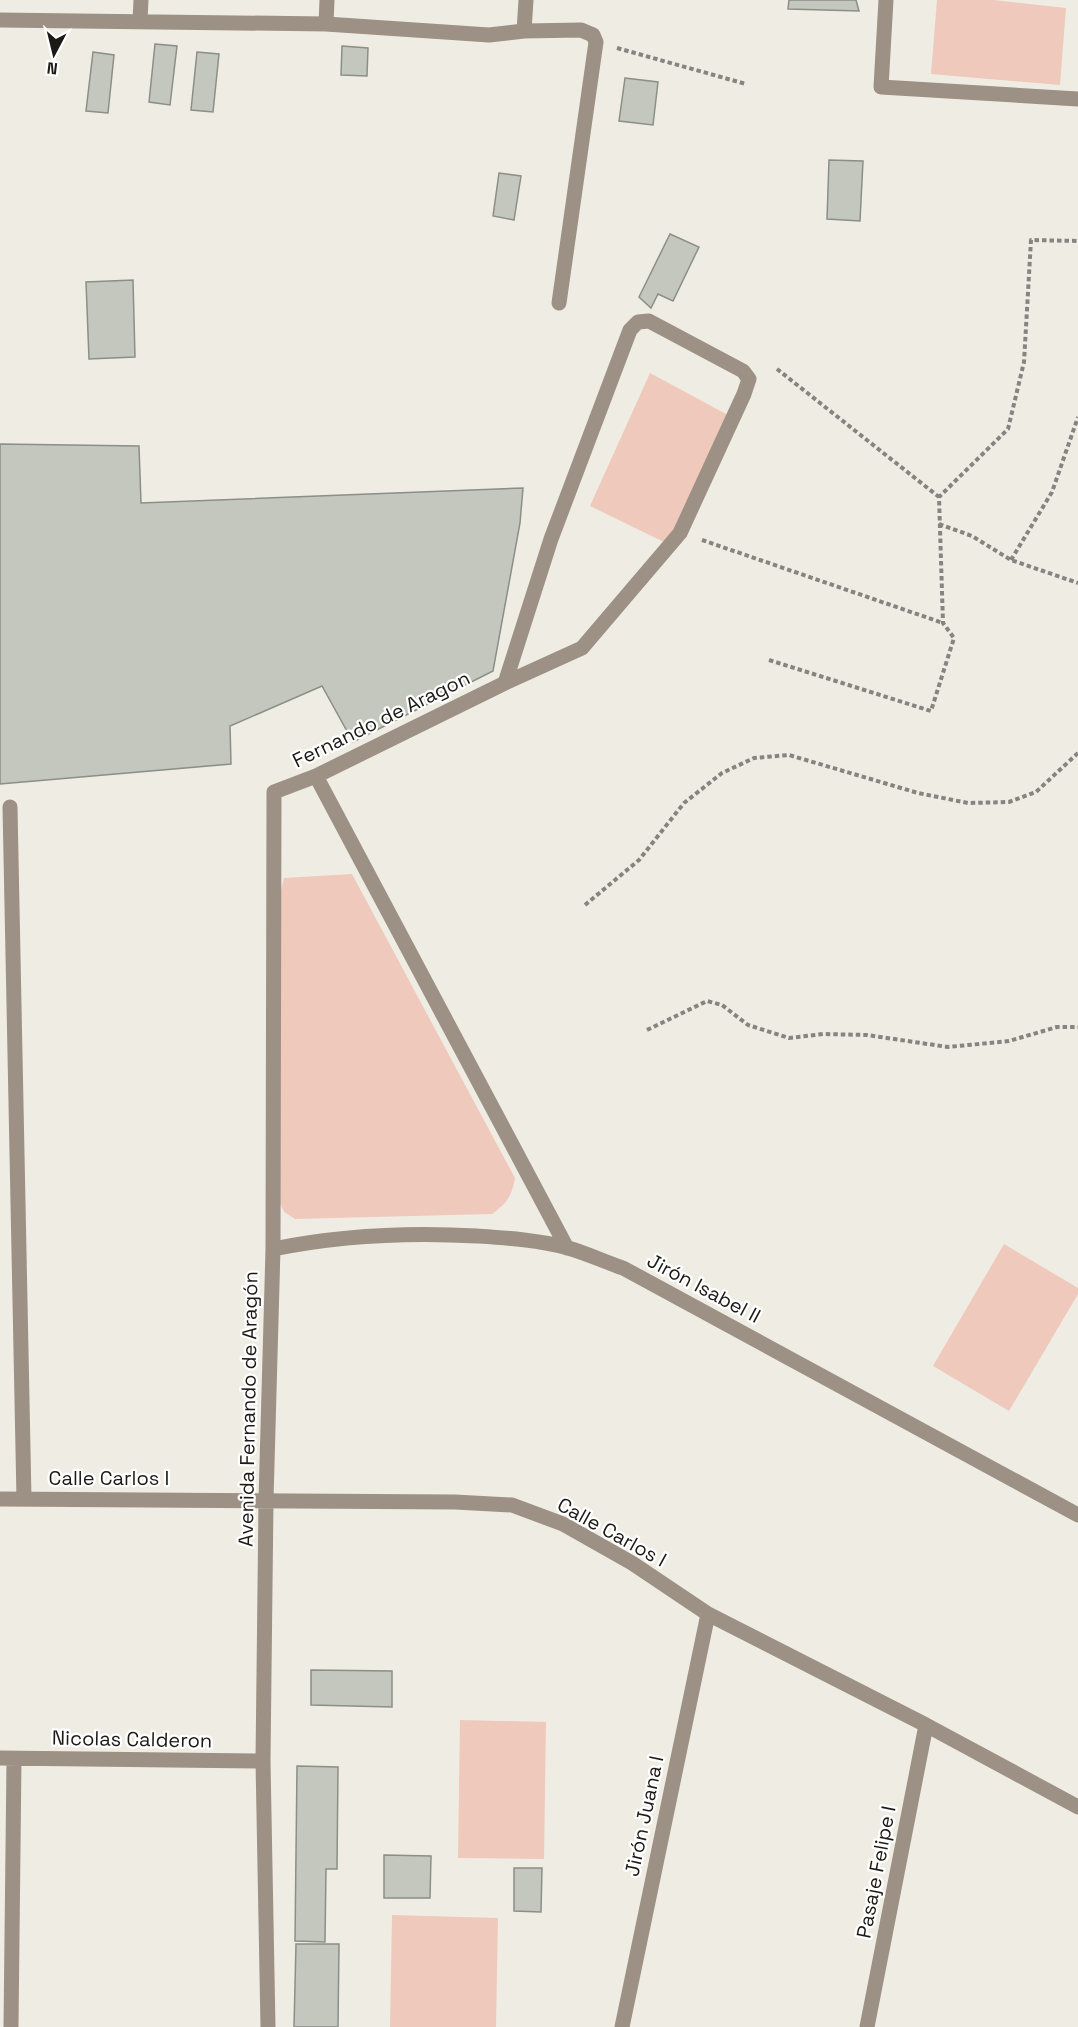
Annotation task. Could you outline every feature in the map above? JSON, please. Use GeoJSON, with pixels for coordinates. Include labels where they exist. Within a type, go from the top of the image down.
{"type":"FeatureCollection","features":[{"type":"Feature","properties":{"kind":"street"},"geometry":{"type":"LineString","coordinates":[[140,21],[141,0]]}},
{"type":"Feature","properties":{"kind":"street"},"geometry":{"type":"LineString","coordinates":[[326,24],[327,0]]}},
{"type":"Feature","properties":{"kind":"street"},"geometry":{"type":"LineString","coordinates":[[524,31],[526,0]]}},
{"type":"Feature","properties":{"kind":"street"},"geometry":{"type":"LineString","coordinates":[[886,0],[881,87],[1078,99]]}},
{"type":"Feature","properties":{"kind":"street"},"geometry":{"type":"LineString","coordinates":[[0,20],[326,24],[489,35],[524,31],[581,30],[593,35],[596,42],[559,303]]}},
{"type":"Feature","properties":{"kind":"street","name":"Fernando de Aragon"},"geometry":{"type":"LineString","coordinates":[[274,792],[316,776],[505,683],[582,648],[680,533],[744,394],[748,379],[743,371],[649,321],[638,322],[630,330],[551,539],[505,683]]}},
{"type":"Feature","properties":{"kind":"street"},"geometry":{"type":"LineString","coordinates":[[316,776],[567,1248]]}},
{"type":"Feature","properties":{"kind":"street","name":"Avenida Fernando de Aragón"},"geometry":{"type":"LineString","coordinates":[[268,2027],[263,1761],[266,1500],[273,1249],[274,792]]}},
{"type":"Feature","properties":{"kind":"street"},"geometry":{"type":"LineString","coordinates":[[10,807],[24,1499]]}},
{"type":"Feature","properties":{"kind":"street","name":"Jirón Isabel II"},"geometry":{"type":"LineString","coordinates":[[273,1249],[317,1240],[436,1233],[509,1238],[567,1248],[623,1268],[1078,1515]]}},
{"type":"Feature","properties":{"kind":"street","name":"Calle Carlos I"},"geometry":{"type":"LineString","coordinates":[[0,1499],[455,1502],[512,1505],[563,1524],[632,1563],[708,1614],[926,1725],[1078,1807]]}},
{"type":"Feature","properties":{"kind":"street","name":"Jirón Juana I"},"geometry":{"type":"LineString","coordinates":[[622,2027],[708,1614]]}},
{"type":"Feature","properties":{"kind":"street","name":"Pasaje Felipe I"},"geometry":{"type":"LineString","coordinates":[[867,2027],[926,1725]]}},
{"type":"Feature","properties":{"kind":"street"},"geometry":{"type":"LineString","coordinates":[[7,1759],[11,2027]]}},
{"type":"Feature","properties":{"kind":"street","name":"Nicolas Calderon"},"geometry":{"type":"LineString","coordinates":[[7,1759],[263,1761]]}},
{"type":"Feature","properties":{"kind":"path"},"geometry":{"type":"LineString","coordinates":[[596,42],[746,84]]}},
{"type":"Feature","properties":{"kind":"path"},"geometry":{"type":"LineString","coordinates":[[770,660],[931,711],[954,638],[943,623],[939,497],[1008,429],[1024,362],[1031,240],[1078,241]]}},
{"type":"Feature","properties":{"kind":"path"},"geometry":{"type":"LineString","coordinates":[[777,369],[939,497]]}},
{"type":"Feature","properties":{"kind":"path"},"geometry":{"type":"LineString","coordinates":[[1011,560],[1052,492],[1078,417]]}},
{"type":"Feature","properties":{"kind":"path"},"geometry":{"type":"LineString","coordinates":[[1072,434],[1078,435]]}},
{"type":"Feature","properties":{"kind":"path"},"geometry":{"type":"LineString","coordinates":[[939,525],[972,536],[1011,560],[1078,583]]}},
{"type":"Feature","properties":{"kind":"path"},"geometry":{"type":"LineString","coordinates":[[680,533],[943,623]]}},
{"type":"Feature","properties":{"kind":"path"},"geometry":{"type":"LineString","coordinates":[[585,905],[639,860],[684,803],[722,773],[754,758],[789,755],[918,793],[978,803],[1009,802],[1036,792],[1078,753]]}},
{"type":"Feature","properties":{"kind":"path"},"geometry":{"type":"LineString","coordinates":[[647,1030],[707,1001],[723,1005],[748,1025],[789,1038],[823,1034],[867,1035],[948,1047],[1009,1041],[1057,1027],[1078,1027]]}},
{"type":"Feature","properties":{"kind":"shaded area"},"geometry":{"type":"Polygon","coordinates":[[[937,0],[994,0],[1066,8],[1060,85],[931,74],[937,0]]]}},
{"type":"Feature","properties":{"kind":"shaded area"},"geometry":{"type":"Polygon","coordinates":[[[650,373],[728,415],[668,544],[590,506],[650,373]]]}},
{"type":"Feature","properties":{"kind":"shaded area"},"geometry":{"type":"Polygon","coordinates":[[[352,874],[515,1178],[508,1199],[492,1214],[295,1219],[284,1212],[280,1203],[278,903],[284,878],[352,874]]]}},
{"type":"Feature","properties":{"kind":"shaded area"},"geometry":{"type":"Polygon","coordinates":[[[1004,1244],[1078,1288],[1078,1294],[1009,1411],[933,1366],[1004,1244]]]}},
{"type":"Feature","properties":{"kind":"shaded area"},"geometry":{"type":"Polygon","coordinates":[[[460,1720],[546,1722],[544,1859],[458,1858],[460,1720]]]}},
{"type":"Feature","properties":{"kind":"shaded area"},"geometry":{"type":"Polygon","coordinates":[[[392,1915],[498,1918],[496,2027],[390,2027],[392,1915]]]}},
{"type":"Feature","properties":{"kind":"building"},"geometry":{"type":"Polygon","coordinates":[[[789,0],[856,0],[859,11],[788,9],[789,0]]]}},
{"type":"Feature","properties":{"kind":"building"},"geometry":{"type":"Polygon","coordinates":[[[155,44],[177,46],[170,105],[149,102],[155,44]]]}},
{"type":"Feature","properties":{"kind":"building"},"geometry":{"type":"Polygon","coordinates":[[[342,46],[368,48],[367,76],[341,75],[342,46]]]}},
{"type":"Feature","properties":{"kind":"building"},"geometry":{"type":"Polygon","coordinates":[[[93,52],[114,55],[108,113],[86,111],[93,52]]]}},
{"type":"Feature","properties":{"kind":"building"},"geometry":{"type":"Polygon","coordinates":[[[197,52],[219,54],[213,112],[191,110],[197,52]]]}},
{"type":"Feature","properties":{"kind":"building"},"geometry":{"type":"Polygon","coordinates":[[[625,78],[658,82],[653,125],[619,121],[625,78]]]}},
{"type":"Feature","properties":{"kind":"building"},"geometry":{"type":"Polygon","coordinates":[[[829,160],[863,161],[860,221],[827,219],[829,160]]]}},
{"type":"Feature","properties":{"kind":"building"},"geometry":{"type":"Polygon","coordinates":[[[499,173],[521,176],[514,220],[493,216],[499,173]]]}},
{"type":"Feature","properties":{"kind":"building"},"geometry":{"type":"Polygon","coordinates":[[[670,234],[699,247],[673,301],[658,294],[651,308],[639,297],[670,234]]]}},
{"type":"Feature","properties":{"kind":"building"},"geometry":{"type":"Polygon","coordinates":[[[133,280],[135,357],[89,359],[86,282],[133,280]]]}},
{"type":"Feature","properties":{"kind":"building"},"geometry":{"type":"Polygon","coordinates":[[[0,444],[139,446],[141,503],[523,488],[520,523],[493,671],[353,742],[322,686],[230,726],[231,764],[0,784],[0,444]]]}},
{"type":"Feature","properties":{"kind":"building"},"geometry":{"type":"Polygon","coordinates":[[[311,1670],[392,1671],[392,1707],[311,1705],[311,1670]]]}},
{"type":"Feature","properties":{"kind":"building"},"geometry":{"type":"Polygon","coordinates":[[[297,1766],[338,1767],[337,1869],[326,1869],[325,1942],[295,1941],[297,1766]]]}},
{"type":"Feature","properties":{"kind":"building"},"geometry":{"type":"Polygon","coordinates":[[[384,1855],[431,1856],[430,1898],[384,1898],[384,1855]]]}},
{"type":"Feature","properties":{"kind":"building"},"geometry":{"type":"Polygon","coordinates":[[[514,1868],[542,1868],[541,1912],[514,1911],[514,1868]]]}},
{"type":"Feature","properties":{"kind":"building"},"geometry":{"type":"Polygon","coordinates":[[[296,1944],[339,1944],[338,2027],[294,2027],[296,1944]]]}}]}
